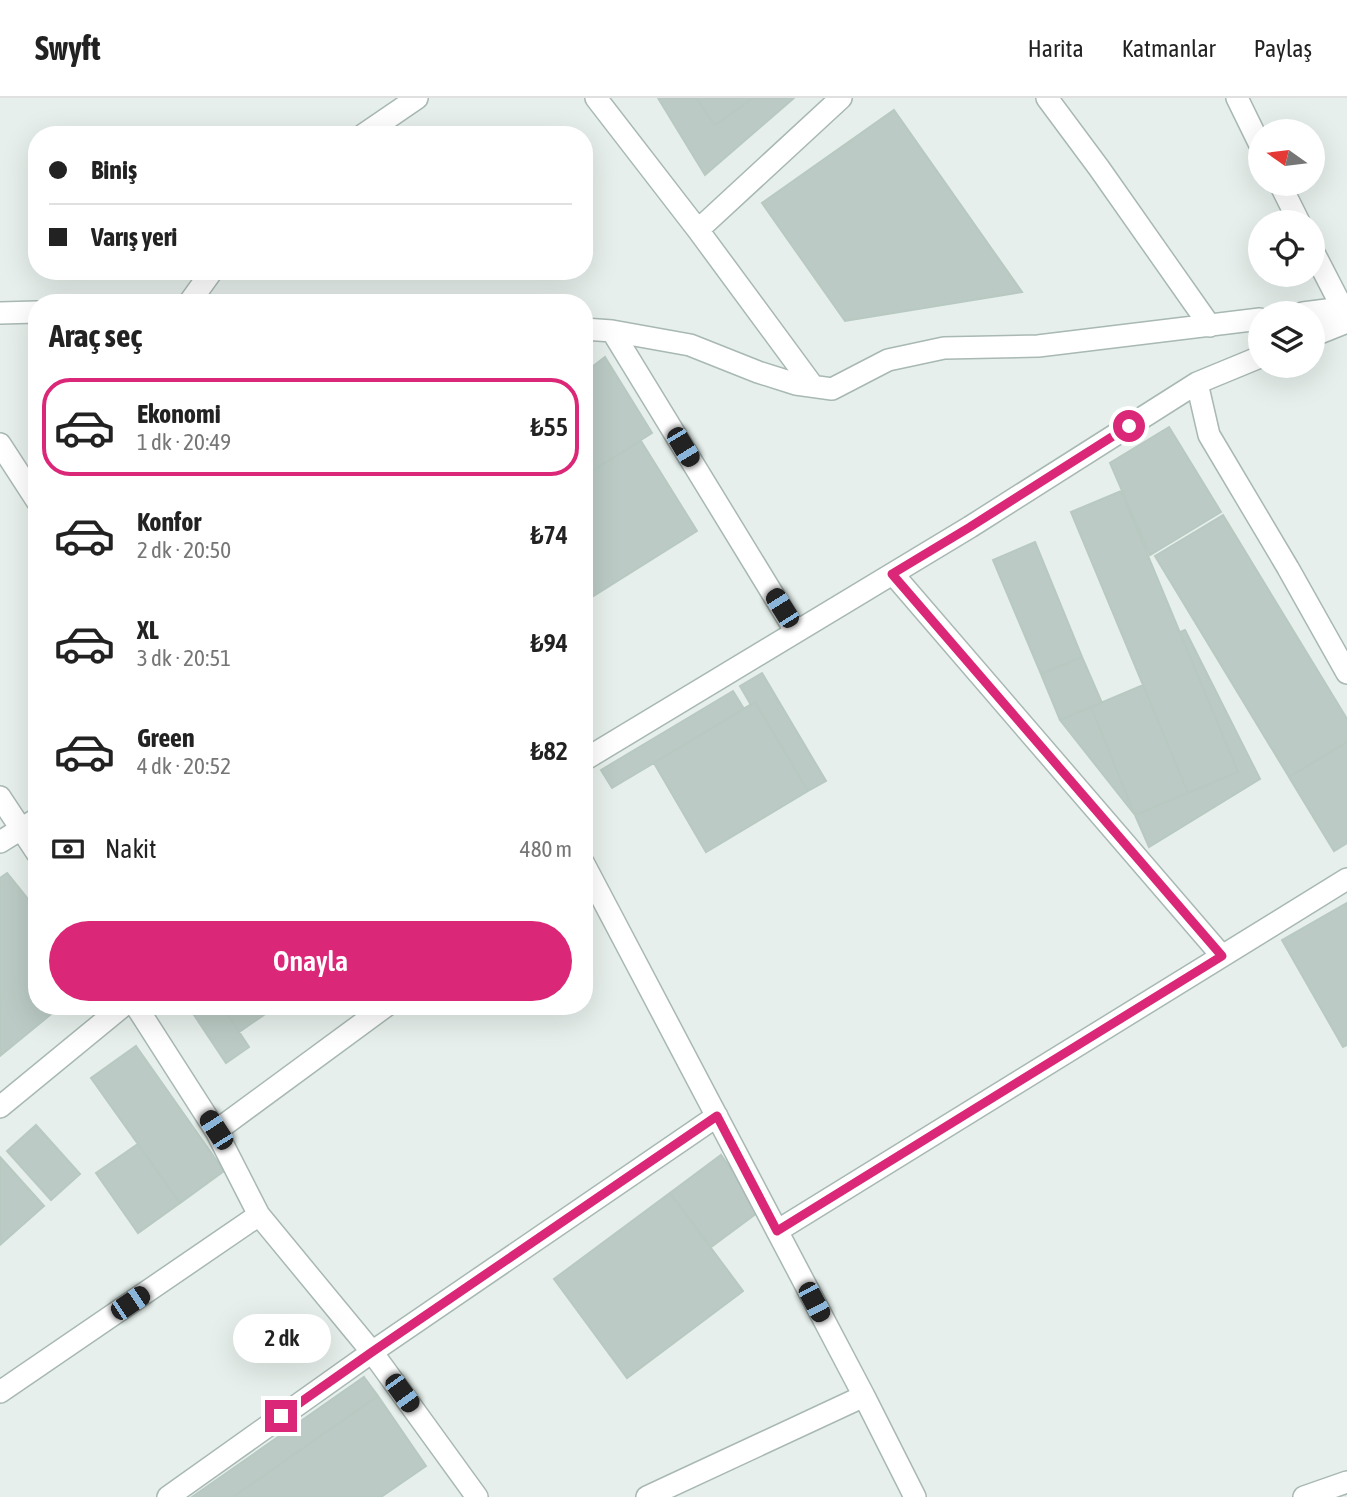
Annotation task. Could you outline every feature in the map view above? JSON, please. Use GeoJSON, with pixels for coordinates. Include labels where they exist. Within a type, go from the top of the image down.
{"type":"FeatureCollection","features":[{"type":"Feature","properties":{"kind":"street"},"geometry":{"type":"LineString","coordinates":[[376,126],[417,98]]}},
{"type":"Feature","properties":{"kind":"street"},"geometry":{"type":"LineString","coordinates":[[596,98],[813,386]]}},
{"type":"Feature","properties":{"kind":"street"},"geometry":{"type":"LineString","coordinates":[[698,230],[841,98]]}},
{"type":"Feature","properties":{"kind":"street"},"geometry":{"type":"LineString","coordinates":[[1046,98],[1099,168],[1210,326]]}},
{"type":"Feature","properties":{"kind":"street"},"geometry":{"type":"LineString","coordinates":[[1237,98],[1248,120]]}},
{"type":"Feature","properties":{"kind":"street"},"geometry":{"type":"LineString","coordinates":[[1325,273],[1346,313]]}},
{"type":"Feature","properties":{"kind":"street"},"geometry":{"type":"LineString","coordinates":[[0,313],[28,312]]}},
{"type":"Feature","properties":{"kind":"street"},"geometry":{"type":"LineString","coordinates":[[1325,313],[1346,313]]}},
{"type":"Feature","properties":{"kind":"street"},"geometry":{"type":"LineString","coordinates":[[1325,327],[1346,313]]}},
{"type":"Feature","properties":{"kind":"street"},"geometry":{"type":"LineString","coordinates":[[593,330],[690,345],[796,384],[832,389],[888,360],[944,348],[1038,346],[1248,321]]}},
{"type":"Feature","properties":{"kind":"street"},"geometry":{"type":"LineString","coordinates":[[612,331],[796,632]]}},
{"type":"Feature","properties":{"kind":"street"},"geometry":{"type":"LineString","coordinates":[[593,755],[970,527],[1197,383],[1248,362]]}},
{"type":"Feature","properties":{"kind":"street"},"geometry":{"type":"LineString","coordinates":[[1197,383],[1209,435],[1289,568],[1347,673]]}},
{"type":"Feature","properties":{"kind":"street"},"geometry":{"type":"LineString","coordinates":[[0,444],[28,486]]}},
{"type":"Feature","properties":{"kind":"street"},"geometry":{"type":"LineString","coordinates":[[892,574],[1222,956]]}},
{"type":"Feature","properties":{"kind":"street"},"geometry":{"type":"LineString","coordinates":[[0,797],[28,823]]}},
{"type":"Feature","properties":{"kind":"street"},"geometry":{"type":"LineString","coordinates":[[0,842],[28,825]]}},
{"type":"Feature","properties":{"kind":"street"},"geometry":{"type":"LineString","coordinates":[[777,1231],[1347,879]]}},
{"type":"Feature","properties":{"kind":"street"},"geometry":{"type":"LineString","coordinates":[[593,881],[915,1497]]}},
{"type":"Feature","properties":{"kind":"street"},"geometry":{"type":"LineString","coordinates":[[0,1107],[112,1015]]}},
{"type":"Feature","properties":{"kind":"street"},"geometry":{"type":"LineString","coordinates":[[142,1015],[216,1130],[259,1215],[372,1352],[477,1497]]}},
{"type":"Feature","properties":{"kind":"street"},"geometry":{"type":"LineString","coordinates":[[216,1130],[374,1015]]}},
{"type":"Feature","properties":{"kind":"street"},"geometry":{"type":"LineString","coordinates":[[168,1497],[372,1352],[717,1116]]}},
{"type":"Feature","properties":{"kind":"street"},"geometry":{"type":"LineString","coordinates":[[0,1392],[259,1215]]}},
{"type":"Feature","properties":{"kind":"street"},"geometry":{"type":"LineString","coordinates":[[647,1497],[864,1396]]}},
{"type":"Feature","properties":{"kind":"street"},"geometry":{"type":"LineString","coordinates":[[1304,1497],[1347,1482]]}},
{"type":"Feature","properties":{"kind":"building"},"geometry":{"type":"Polygon","coordinates":[[[658,98],[696,98],[715,125],[753,98],[794,98],[705,175],[658,98]]]}},
{"type":"Feature","properties":{"kind":"building"},"geometry":{"type":"Polygon","coordinates":[[[696,98],[753,98],[715,125],[696,98]]]}},
{"type":"Feature","properties":{"kind":"building"},"geometry":{"type":"Polygon","coordinates":[[[894,110],[1022,292],[845,321],[762,203],[894,110]]]}},
{"type":"Feature","properties":{"kind":"building"},"geometry":{"type":"Polygon","coordinates":[[[605,357],[652,433],[593,470],[593,366],[605,357]]]}},
{"type":"Feature","properties":{"kind":"building"},"geometry":{"type":"Polygon","coordinates":[[[1169,427],[1221,512],[1150,555],[1110,463],[1169,427]]]}},
{"type":"Feature","properties":{"kind":"building"},"geometry":{"type":"Polygon","coordinates":[[[641,441],[697,531],[593,596],[593,470],[641,441]]]}},
{"type":"Feature","properties":{"kind":"building"},"geometry":{"type":"Polygon","coordinates":[[[1121,491],[1238,772],[1188,793],[1071,512],[1121,491]]]}},
{"type":"Feature","properties":{"kind":"building"},"geometry":{"type":"Polygon","coordinates":[[[1223,515],[1347,719],[1347,742],[1289,777],[1155,556],[1223,515]]]}},
{"type":"Feature","properties":{"kind":"building"},"geometry":{"type":"Polygon","coordinates":[[[1035,542],[1082,657],[1041,674],[993,560],[1035,542]]]}},
{"type":"Feature","properties":{"kind":"building"},"geometry":{"type":"Polygon","coordinates":[[[1185,630],[1260,779],[1149,847],[1135,815],[1238,772],[1180,632],[1185,630]]]}},
{"type":"Feature","properties":{"kind":"building"},"geometry":{"type":"Polygon","coordinates":[[[1082,657],[1102,703],[1060,720],[1041,674],[1082,657]]]}},
{"type":"Feature","properties":{"kind":"building"},"geometry":{"type":"Polygon","coordinates":[[[762,673],[826,781],[808,791],[755,702],[751,705],[740,686],[762,673]]]}},
{"type":"Feature","properties":{"kind":"building"},"geometry":{"type":"Polygon","coordinates":[[[1143,685],[1188,793],[1135,815],[1091,707],[1143,685]]]}},
{"type":"Feature","properties":{"kind":"building"},"geometry":{"type":"Polygon","coordinates":[[[733,691],[744,709],[612,788],[601,770],[733,691]]]}},
{"type":"Feature","properties":{"kind":"building"},"geometry":{"type":"Polygon","coordinates":[[[755,702],[808,791],[706,852],[654,763],[755,702]]]}},
{"type":"Feature","properties":{"kind":"building"},"geometry":{"type":"Polygon","coordinates":[[[1091,707],[1135,815],[1060,720],[1091,707]]]}},
{"type":"Feature","properties":{"kind":"building"},"geometry":{"type":"Polygon","coordinates":[[[1347,742],[1347,843],[1334,851],[1289,777],[1347,742]]]}},
{"type":"Feature","properties":{"kind":"building"},"geometry":{"type":"Polygon","coordinates":[[[7,873],[28,899],[28,1015],[50,1015],[0,1056],[0,878],[7,873]]]}},
{"type":"Feature","properties":{"kind":"building"},"geometry":{"type":"Polygon","coordinates":[[[1347,903],[1347,1045],[1343,1047],[1282,940],[1347,903]]]}},
{"type":"Feature","properties":{"kind":"building"},"geometry":{"type":"Polygon","coordinates":[[[194,1015],[228,1015],[249,1047],[226,1063],[194,1015]]]}},
{"type":"Feature","properties":{"kind":"building"},"geometry":{"type":"Polygon","coordinates":[[[228,1015],[264,1015],[239,1032],[228,1015]]]}},
{"type":"Feature","properties":{"kind":"building"},"geometry":{"type":"Polygon","coordinates":[[[136,1046],[224,1171],[180,1203],[91,1078],[136,1046]]]}},
{"type":"Feature","properties":{"kind":"building"},"geometry":{"type":"Polygon","coordinates":[[[36,1125],[80,1174],[51,1200],[7,1151],[36,1125]]]}},
{"type":"Feature","properties":{"kind":"building"},"geometry":{"type":"Polygon","coordinates":[[[138,1144],[180,1203],[138,1233],[96,1173],[138,1144]]]}},
{"type":"Feature","properties":{"kind":"building"},"geometry":{"type":"Polygon","coordinates":[[[721,1155],[761,1210],[711,1247],[670,1193],[721,1155]]]}},
{"type":"Feature","properties":{"kind":"building"},"geometry":{"type":"Polygon","coordinates":[[[0,1157],[44,1206],[0,1245],[0,1157]]]}},
{"type":"Feature","properties":{"kind":"building"},"geometry":{"type":"Polygon","coordinates":[[[670,1193],[743,1291],[627,1378],[554,1279],[670,1193]]]}},
{"type":"Feature","properties":{"kind":"building"},"geometry":{"type":"Polygon","coordinates":[[[364,1377],[378,1396],[233,1497],[192,1497],[364,1377]]]}},
{"type":"Feature","properties":{"kind":"building"},"geometry":{"type":"Polygon","coordinates":[[[378,1396],[426,1466],[381,1497],[233,1497],[378,1396]]]}},
{"type":"Feature","properties":{"kind":"route"},"geometry":{"type":"LineString","coordinates":[[281,1416],[717,1116],[777,1231],[1222,956],[892,574],[1129,426]]}}]}
